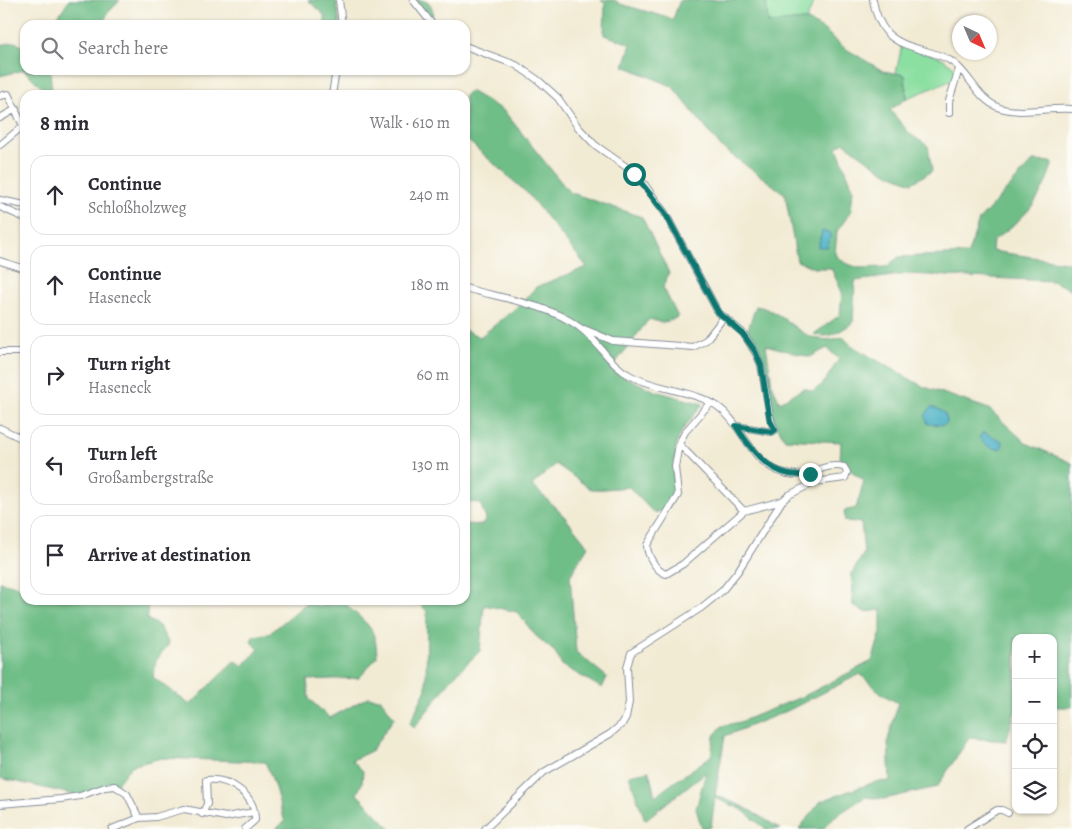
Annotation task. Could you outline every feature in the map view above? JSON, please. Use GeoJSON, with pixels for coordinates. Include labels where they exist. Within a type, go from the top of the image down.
{"type":"FeatureCollection","features":[{"type":"Feature","properties":{"kind":"street"},"geometry":{"type":"LineString","coordinates":[[338,0],[342,12],[342,20]]}},
{"type":"Feature","properties":{"kind":"street"},"geometry":{"type":"LineString","coordinates":[[413,0],[429,20]]}},
{"type":"Feature","properties":{"kind":"street"},"geometry":{"type":"LineString","coordinates":[[872,0],[877,18],[893,38],[941,56],[960,69],[982,96],[997,107],[1008,110],[1072,109]]}},
{"type":"Feature","properties":{"kind":"street"},"geometry":{"type":"LineString","coordinates":[[470,48],[516,65],[538,80],[558,98],[578,127],[594,145],[625,166],[645,185],[665,213],[712,301],[724,317],[743,334],[755,351],[761,365],[770,421],[775,430],[772,432],[736,426]]}},
{"type":"Feature","properties":{"kind":"street"},"geometry":{"type":"LineString","coordinates":[[949,113],[949,101],[960,69]]}},
{"type":"Feature","properties":{"kind":"street"},"geometry":{"type":"LineString","coordinates":[[333,90],[335,75]]}},
{"type":"Feature","properties":{"kind":"street"},"geometry":{"type":"LineString","coordinates":[[0,96],[7,93],[20,119]]}},
{"type":"Feature","properties":{"kind":"street"},"geometry":{"type":"LineString","coordinates":[[0,118],[16,109]]}},
{"type":"Feature","properties":{"kind":"street"},"geometry":{"type":"LineString","coordinates":[[0,145],[20,129]]}},
{"type":"Feature","properties":{"kind":"street"},"geometry":{"type":"LineString","coordinates":[[0,200],[20,204]]}},
{"type":"Feature","properties":{"kind":"street"},"geometry":{"type":"LineString","coordinates":[[0,207],[20,216]]}},
{"type":"Feature","properties":{"kind":"street"},"geometry":{"type":"LineString","coordinates":[[0,262],[20,267]]}},
{"type":"Feature","properties":{"kind":"street"},"geometry":{"type":"LineString","coordinates":[[470,289],[547,312],[613,341],[693,347],[706,340],[724,317]]}},
{"type":"Feature","properties":{"kind":"street"},"geometry":{"type":"LineString","coordinates":[[485,829],[544,772],[610,734],[622,724],[626,717],[629,702],[627,667],[631,653],[702,608],[722,591],[738,571],[782,501],[795,491],[815,482],[845,478],[847,472],[844,467],[836,466],[798,476],[768,466],[754,452],[736,426],[721,409],[710,403],[628,374],[612,362],[579,327]]}},
{"type":"Feature","properties":{"kind":"street"},"geometry":{"type":"LineString","coordinates":[[0,352],[20,352]]}},
{"type":"Feature","properties":{"kind":"street"},"geometry":{"type":"LineString","coordinates":[[710,403],[685,432],[679,444],[675,467],[678,496],[647,545],[647,552],[661,573],[666,574],[683,564],[744,511],[782,501]]}},
{"type":"Feature","properties":{"kind":"street"},"geometry":{"type":"LineString","coordinates":[[0,428],[20,438]]}},
{"type":"Feature","properties":{"kind":"street"},"geometry":{"type":"LineString","coordinates":[[679,444],[744,511]]}},
{"type":"Feature","properties":{"kind":"street"},"geometry":{"type":"LineString","coordinates":[[202,814],[207,804],[205,783],[210,780],[232,786],[244,792],[251,799],[255,820],[245,829]]}},
{"type":"Feature","properties":{"kind":"street"},"geometry":{"type":"LineString","coordinates":[[0,804],[61,799],[80,796],[104,787],[115,786],[127,794],[139,818]]}},
{"type":"Feature","properties":{"kind":"street"},"geometry":{"type":"LineString","coordinates":[[112,829],[139,818],[156,817],[184,809],[202,814],[226,817],[254,812]]}},
{"type":"Feature","properties":{"kind":"street"},"geometry":{"type":"LineString","coordinates":[[967,829],[997,810],[1008,813]]}},
{"type":"Feature","properties":{"kind":"green space"},"geometry":{"type":"Polygon","coordinates":[[[69,0],[120,0],[107,14],[105,20],[55,20],[69,0]]]}},
{"type":"Feature","properties":{"kind":"green space"},"geometry":{"type":"Polygon","coordinates":[[[308,0],[336,0],[339,20],[325,20],[324,15],[308,0]]]}},
{"type":"Feature","properties":{"kind":"green space"},"geometry":{"type":"Polygon","coordinates":[[[414,0],[427,2],[434,14],[430,18],[414,0]]]}},
{"type":"Feature","properties":{"kind":"green space"},"geometry":{"type":"Polygon","coordinates":[[[601,0],[615,0],[620,4],[673,19],[680,0],[766,0],[768,23],[806,20],[823,29],[843,47],[883,71],[905,75],[907,98],[890,110],[910,134],[928,146],[932,171],[912,183],[883,171],[843,142],[837,148],[853,188],[851,212],[837,231],[835,254],[845,263],[859,268],[886,267],[899,257],[968,254],[979,220],[1033,161],[1053,162],[1043,189],[1037,199],[1023,216],[993,241],[992,251],[1072,263],[1072,290],[1052,281],[908,274],[855,281],[853,323],[839,332],[830,335],[820,336],[814,334],[840,315],[842,292],[831,268],[814,268],[797,261],[785,194],[721,147],[672,86],[624,66],[631,44],[604,35],[605,4],[601,0]]]}},
{"type":"Feature","properties":{"kind":"green space"},"geometry":{"type":"Polygon","coordinates":[[[766,0],[815,0],[806,20],[768,23],[766,0]]]}},
{"type":"Feature","properties":{"kind":"green space"},"geometry":{"type":"Polygon","coordinates":[[[15,42],[20,45],[20,71],[0,76],[0,45],[15,42]]]}},
{"type":"Feature","properties":{"kind":"green space"},"geometry":{"type":"Polygon","coordinates":[[[902,45],[942,58],[957,69],[953,80],[907,98],[905,76],[896,73],[902,45]]]}},
{"type":"Feature","properties":{"kind":"green space"},"geometry":{"type":"Polygon","coordinates":[[[29,75],[50,75],[52,90],[44,90],[29,75]]]}},
{"type":"Feature","properties":{"kind":"green space"},"geometry":{"type":"Polygon","coordinates":[[[470,91],[504,111],[569,192],[642,217],[669,273],[663,287],[678,317],[663,323],[649,319],[610,370],[655,391],[703,404],[682,431],[677,443],[674,495],[669,507],[664,510],[654,513],[629,487],[592,490],[556,464],[532,485],[564,516],[588,546],[570,576],[576,652],[607,677],[602,688],[562,665],[555,652],[535,635],[517,612],[484,605],[480,651],[454,676],[414,728],[410,723],[426,689],[427,611],[420,605],[470,605],[470,524],[482,525],[486,519],[480,503],[470,502],[470,332],[480,337],[521,304],[536,287],[587,267],[527,193],[470,142],[470,91]]]}},
{"type":"Feature","properties":{"kind":"green space"},"geometry":{"type":"Polygon","coordinates":[[[756,306],[779,315],[797,329],[816,338],[828,340],[843,337],[852,346],[922,386],[989,409],[1026,443],[1072,463],[1072,707],[1057,707],[1057,634],[1012,634],[1012,721],[1006,741],[969,738],[937,787],[884,799],[865,797],[834,817],[823,829],[799,829],[821,801],[875,782],[890,781],[888,740],[898,703],[882,694],[860,674],[787,711],[725,736],[715,795],[744,807],[781,829],[766,829],[741,809],[715,798],[711,827],[702,828],[696,809],[706,772],[645,820],[629,775],[649,771],[655,796],[711,756],[714,736],[722,726],[740,722],[806,695],[872,661],[881,632],[881,610],[865,612],[853,606],[852,573],[864,553],[861,523],[845,521],[844,511],[856,508],[864,481],[840,462],[841,442],[785,439],[774,421],[763,361],[746,335],[756,306]],[[766,345],[772,385],[780,402],[804,388],[813,391],[823,384],[839,359],[827,348],[810,357],[766,345]]]}},
{"type":"Feature","properties":{"kind":"green space"},"geometry":{"type":"Polygon","coordinates":[[[0,582],[20,587],[20,605],[148,605],[147,619],[159,626],[169,644],[156,660],[153,677],[190,705],[235,660],[243,666],[259,649],[251,642],[253,636],[269,634],[304,605],[347,605],[365,622],[374,636],[377,657],[359,678],[307,680],[309,699],[330,718],[368,697],[381,699],[394,718],[371,751],[352,760],[363,771],[362,783],[357,794],[391,829],[275,829],[285,822],[274,784],[265,762],[161,758],[131,766],[115,786],[80,796],[0,778],[0,582]]]}},
{"type":"Feature","properties":{"kind":"water"},"geometry":{"type":"Polygon","coordinates":[[[822,231],[831,233],[828,247],[818,247],[822,231]]]}},
{"type":"Feature","properties":{"kind":"water"},"geometry":{"type":"Polygon","coordinates":[[[931,407],[943,412],[947,423],[943,425],[928,424],[925,416],[931,407]]]}},
{"type":"Feature","properties":{"kind":"water"},"geometry":{"type":"Polygon","coordinates":[[[983,432],[1002,441],[1003,445],[1001,448],[992,448],[984,443],[979,438],[983,432]]]}},
{"type":"Feature","properties":{"kind":"route"},"geometry":{"type":"LineString","coordinates":[[634,174],[657,200],[665,213],[718,312],[735,325],[749,341],[761,365],[770,421],[775,430],[772,432],[752,427],[736,426],[747,444],[768,466],[791,475],[810,474]]}}]}
